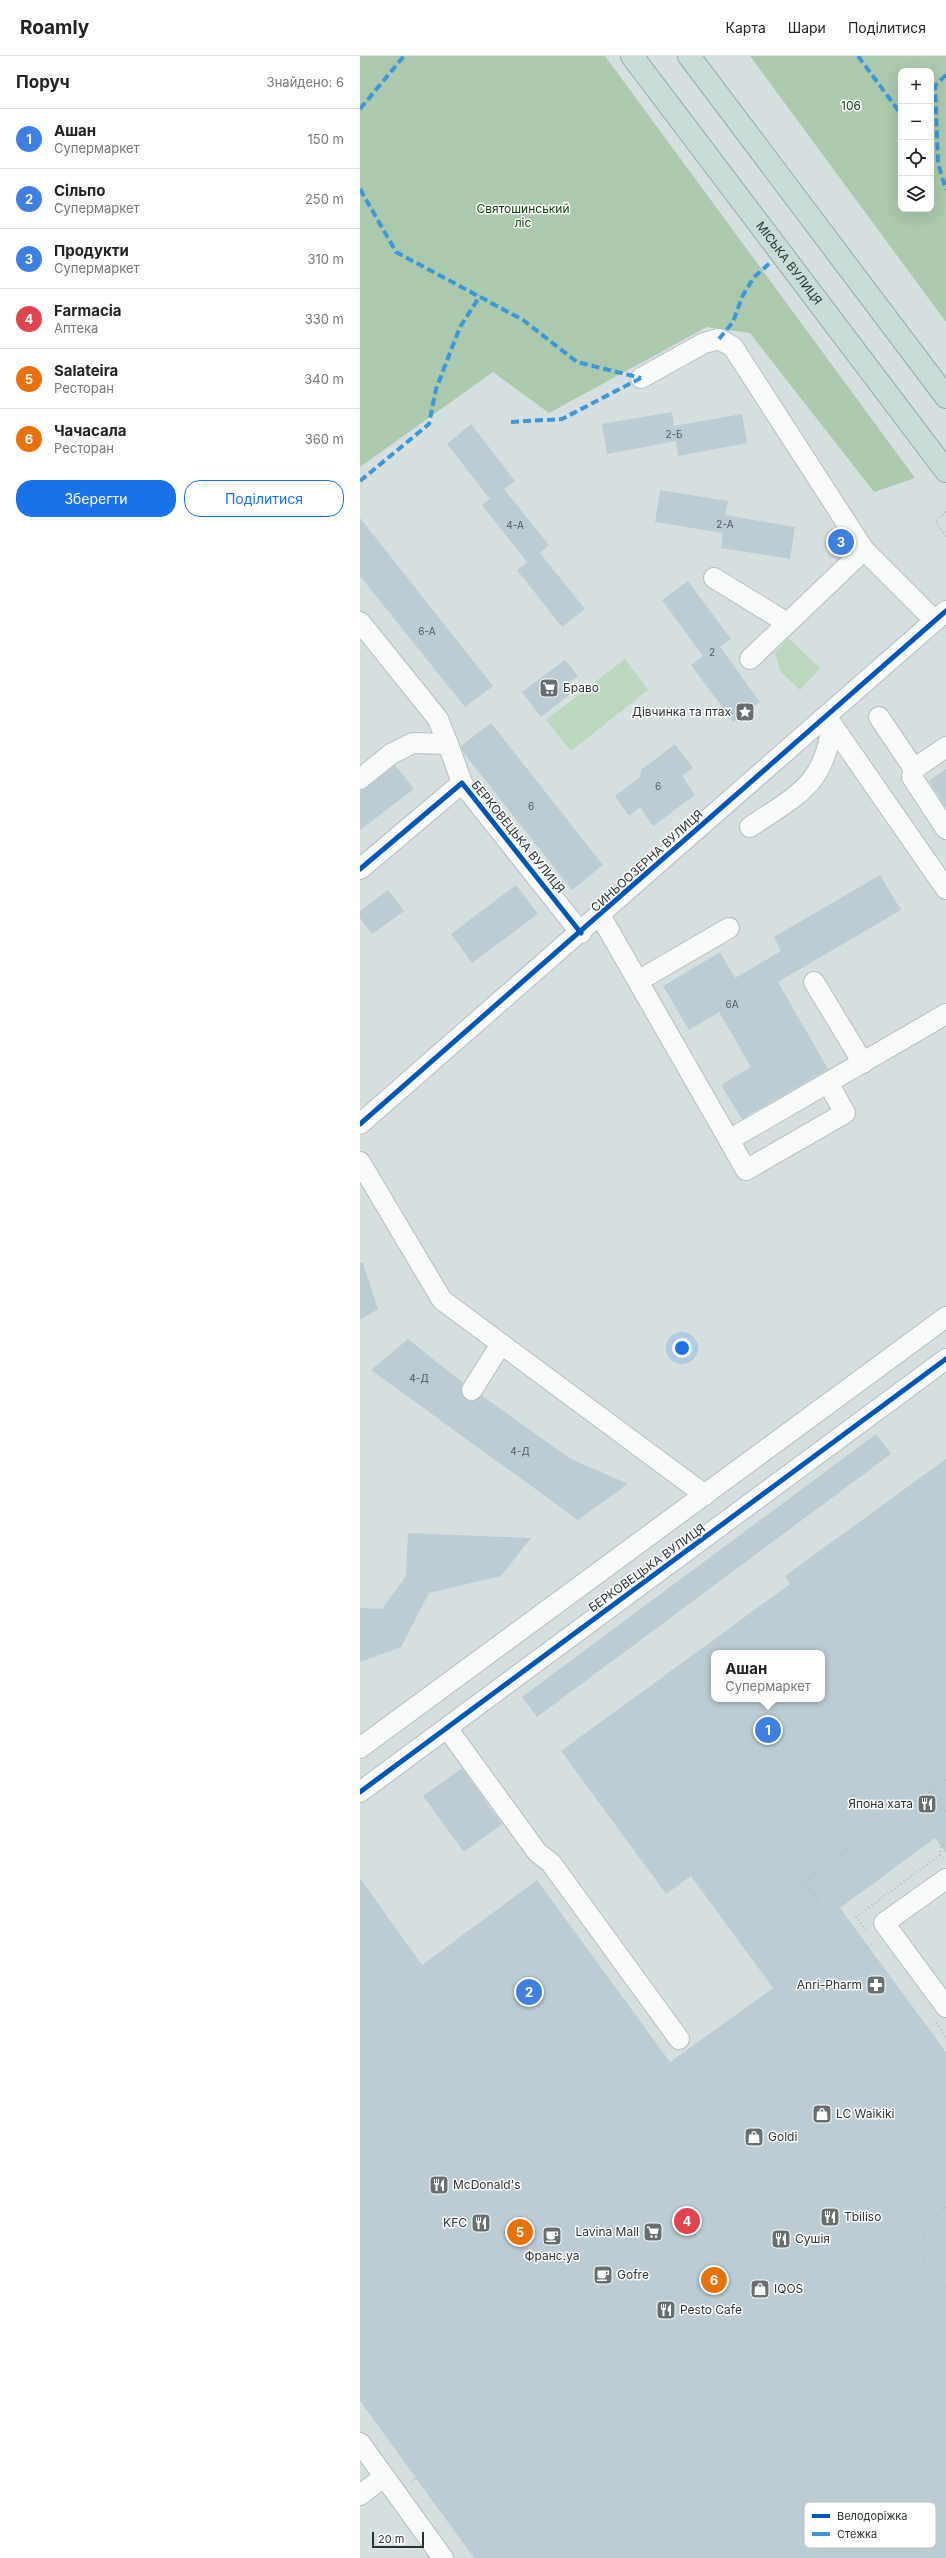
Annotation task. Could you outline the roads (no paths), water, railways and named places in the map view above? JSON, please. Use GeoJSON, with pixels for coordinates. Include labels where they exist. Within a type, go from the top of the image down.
{"type":"FeatureCollection","features":[{"type":"Feature","properties":{"kind":"highway","name":"МІСЬКА ВУЛИЦЯ"},"geometry":{"type":"LineString","coordinates":[[632,56],[946,471]]}},
{"type":"Feature","properties":{"kind":"highway"},"geometry":{"type":"LineString","coordinates":[[689,56],[946,397]]}},
{"type":"Feature","properties":{"kind":"street"},"geometry":{"type":"LineString","coordinates":[[641,378],[704,343],[718,340],[733,347],[864,550],[940,616]]}},
{"type":"Feature","properties":{"kind":"street"},"geometry":{"type":"LineString","coordinates":[[750,659],[864,550]]}},
{"type":"Feature","properties":{"kind":"street"},"geometry":{"type":"LineString","coordinates":[[714,578],[787,623]]}},
{"type":"Feature","properties":{"kind":"street","name":"СИНЬООЗЕРНА ВУЛИЦЯ"},"geometry":{"type":"LineString","coordinates":[[360,1124],[600,915],[829,720],[940,616]]}},
{"type":"Feature","properties":{"kind":"street"},"geometry":{"type":"LineString","coordinates":[[360,622],[438,719],[462,783]]}},
{"type":"Feature","properties":{"kind":"street"},"geometry":{"type":"LineString","coordinates":[[879,717],[914,769],[913,781],[946,829]]}},
{"type":"Feature","properties":{"kind":"street"},"geometry":{"type":"LineString","coordinates":[[750,827],[804,790],[818,773],[829,748],[829,720]]}},
{"type":"Feature","properties":{"kind":"street"},"geometry":{"type":"LineString","coordinates":[[829,720],[946,889]]}},
{"type":"Feature","properties":{"kind":"street"},"geometry":{"type":"LineString","coordinates":[[360,778],[391,754],[413,743],[448,744]]}},
{"type":"Feature","properties":{"kind":"street"},"geometry":{"type":"LineString","coordinates":[[914,769],[946,747]]}},
{"type":"Feature","properties":{"kind":"street","name":"БЕРКОВЕЦЬКА ВУЛИЦЯ"},"geometry":{"type":"LineString","coordinates":[[360,869],[462,783],[581,933]]}},
{"type":"Feature","properties":{"kind":"street"},"geometry":{"type":"LineString","coordinates":[[600,915],[746,1170],[845,1114],[828,1083]]}},
{"type":"Feature","properties":{"kind":"street"},"geometry":{"type":"LineString","coordinates":[[638,981],[729,928]]}},
{"type":"Feature","properties":{"kind":"street"},"geometry":{"type":"LineString","coordinates":[[814,982],[863,1063]]}},
{"type":"Feature","properties":{"kind":"street"},"geometry":{"type":"LineString","coordinates":[[729,1140],[946,1014]]}},
{"type":"Feature","properties":{"kind":"street"},"geometry":{"type":"LineString","coordinates":[[360,1162],[442,1300],[705,1495]]}},
{"type":"Feature","properties":{"kind":"street","name":"БЕРКОВЕЦЬКА ВУЛИЦЯ"},"geometry":{"type":"LineString","coordinates":[[360,1748],[946,1317]]}},
{"type":"Feature","properties":{"kind":"street"},"geometry":{"type":"LineString","coordinates":[[472,1390],[501,1344]]}},
{"type":"Feature","properties":{"kind":"street","name":"БЕРКОВЕЦЬКА ВУЛИЦЯ"},"geometry":{"type":"LineString","coordinates":[[360,1792],[946,1359]]}},
{"type":"Feature","properties":{"kind":"street"},"geometry":{"type":"LineString","coordinates":[[447,1728],[537,1852],[551,1863],[679,2039]]}},
{"type":"Feature","properties":{"kind":"street"},"geometry":{"type":"LineString","coordinates":[[946,1879],[884,1923],[946,2007]]}},
{"type":"Feature","properties":{"kind":"street"},"geometry":{"type":"LineString","coordinates":[[360,2443],[443,2558]]}},
{"type":"Feature","properties":{"kind":"street"},"geometry":{"type":"LineString","coordinates":[[360,2495],[384,2477]]}},
{"type":"Feature","properties":{"kind":"place","name":"Продукти"},"geometry":{"type":"Point","coordinates":[841,542]}},
{"type":"Feature","properties":{"kind":"place","name":"Браво"},"geometry":{"type":"Point","coordinates":[549,688]}},
{"type":"Feature","properties":{"kind":"place","name":"Дівчинка та птах"},"geometry":{"type":"Point","coordinates":[745,712]}},
{"type":"Feature","properties":{"kind":"place","name":"Ашан"},"geometry":{"type":"Point","coordinates":[768,1730]}},
{"type":"Feature","properties":{"kind":"place","name":"Япона хата"},"geometry":{"type":"Point","coordinates":[927,1804]}},
{"type":"Feature","properties":{"kind":"place","name":"Anri-Pharm"},"geometry":{"type":"Point","coordinates":[876,1985]}},
{"type":"Feature","properties":{"kind":"place","name":"Сільпо"},"geometry":{"type":"Point","coordinates":[529,1992]}},
{"type":"Feature","properties":{"kind":"place","name":"LC Waikiki"},"geometry":{"type":"Point","coordinates":[822,2114]}},
{"type":"Feature","properties":{"kind":"place","name":"Goldi"},"geometry":{"type":"Point","coordinates":[754,2137]}},
{"type":"Feature","properties":{"kind":"place","name":"McDonald's"},"geometry":{"type":"Point","coordinates":[439,2185]}},
{"type":"Feature","properties":{"kind":"place","name":"Tbiliso"},"geometry":{"type":"Point","coordinates":[830,2217]}},
{"type":"Feature","properties":{"kind":"place","name":"Farmacia"},"geometry":{"type":"Point","coordinates":[687,2221]}},
{"type":"Feature","properties":{"kind":"place","name":"KFC"},"geometry":{"type":"Point","coordinates":[481,2223]}},
{"type":"Feature","properties":{"kind":"place","name":"Salateira"},"geometry":{"type":"Point","coordinates":[520,2232]}},
{"type":"Feature","properties":{"kind":"place","name":"Lavina Mall"},"geometry":{"type":"Point","coordinates":[653,2232]}},
{"type":"Feature","properties":{"kind":"place","name":"Франс.уа"},"geometry":{"type":"Point","coordinates":[552,2236]}},
{"type":"Feature","properties":{"kind":"place","name":"Сушія"},"geometry":{"type":"Point","coordinates":[781,2239]}},
{"type":"Feature","properties":{"kind":"place","name":"Gofre"},"geometry":{"type":"Point","coordinates":[603,2275]}},
{"type":"Feature","properties":{"kind":"place","name":"Чачасала"},"geometry":{"type":"Point","coordinates":[714,2280]}},
{"type":"Feature","properties":{"kind":"place","name":"IQOS"},"geometry":{"type":"Point","coordinates":[760,2289]}},
{"type":"Feature","properties":{"kind":"place","name":"Pesto Cafe"},"geometry":{"type":"Point","coordinates":[666,2310]}},
{"type":"Feature","properties":{"kind":"park label","name":"106"},"geometry":{"type":"Point","coordinates":[851,106]}},
{"type":"Feature","properties":{"kind":"park label","name":"Святошинський ліс"},"geometry":{"type":"Point","coordinates":[523,216]}}]}
